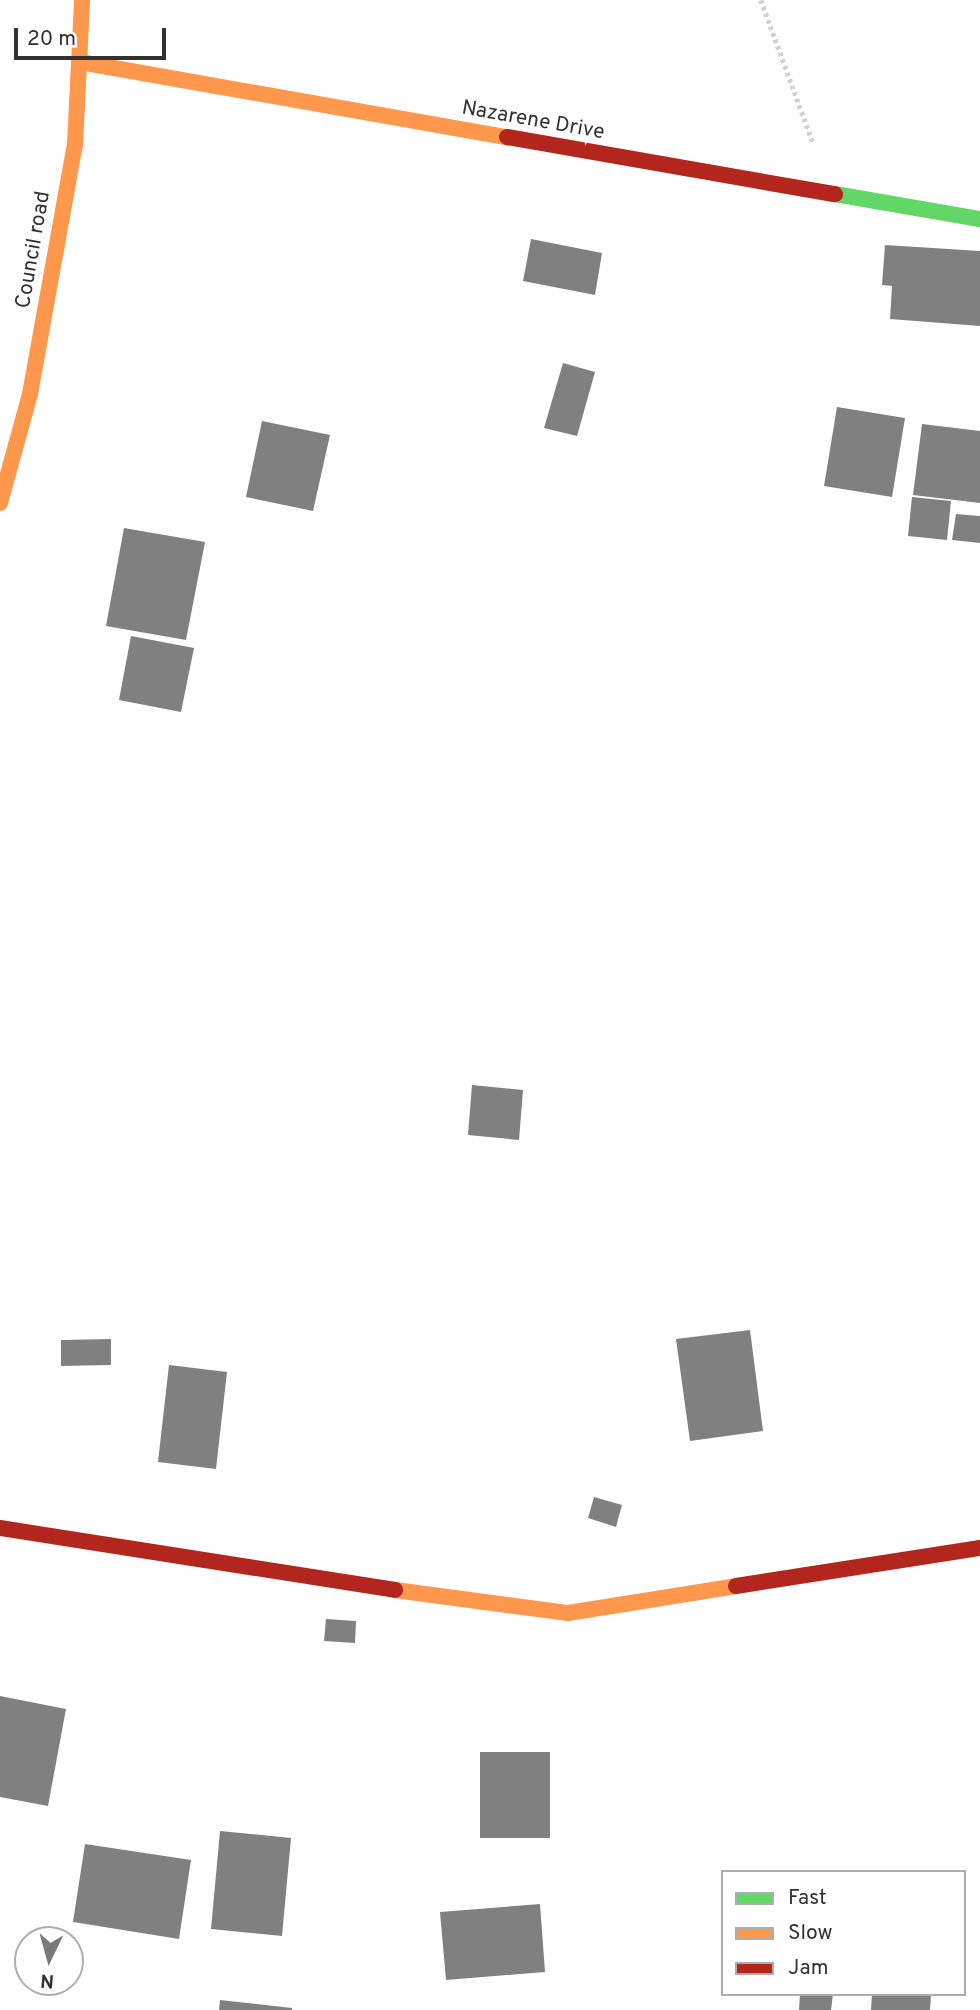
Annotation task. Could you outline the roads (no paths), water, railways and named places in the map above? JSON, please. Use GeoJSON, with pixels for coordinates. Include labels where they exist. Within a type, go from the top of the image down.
{"type":"FeatureCollection","features":[{"type":"Feature","properties":{"kind":"street","name":"Council road"},"geometry":{"type":"LineString","coordinates":[[0,503],[30,394],[75,145],[82,0]]}},
{"type":"Feature","properties":{"kind":"street","name":"Nazarene Drive"},"geometry":{"type":"LineString","coordinates":[[80,62],[980,219]]}},
{"type":"Feature","properties":{"kind":"street"},"geometry":{"type":"LineString","coordinates":[[0,1528],[285,1576],[568,1613],[980,1548]]}}]}
